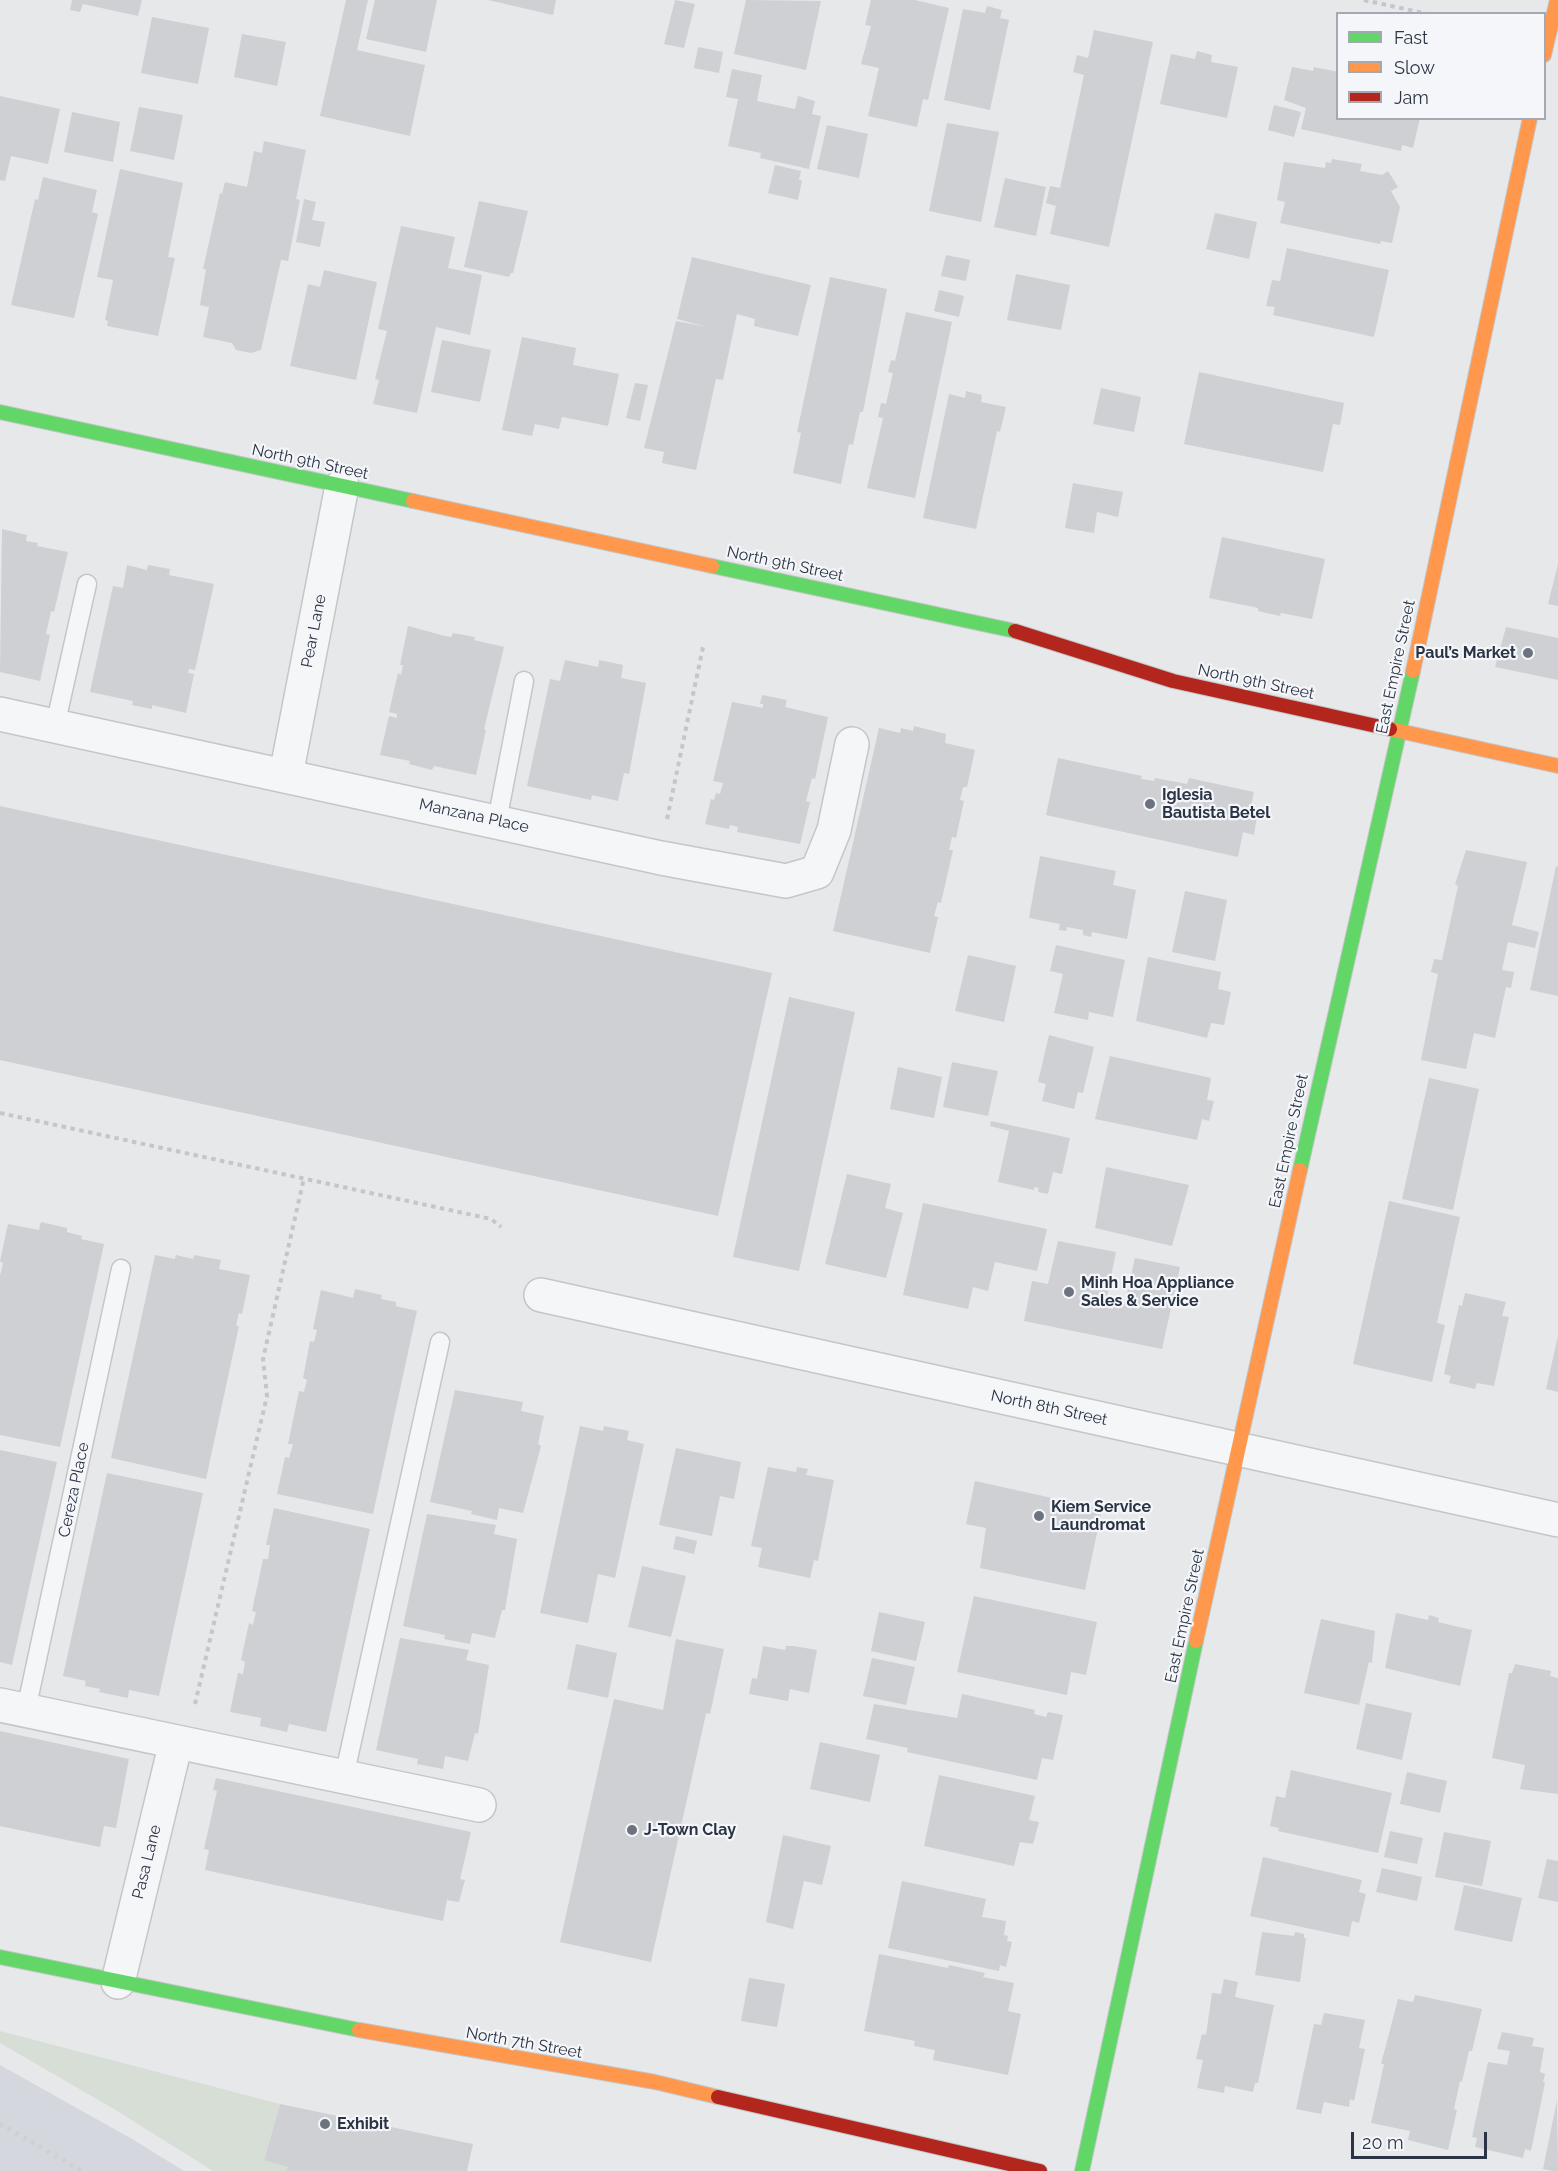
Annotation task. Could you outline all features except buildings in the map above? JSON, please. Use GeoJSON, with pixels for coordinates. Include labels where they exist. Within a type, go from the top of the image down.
{"type":"FeatureCollection","features":[{"type":"Feature","properties":{"kind":"street"},"geometry":{"type":"LineString","coordinates":[[1546,50],[1557,0]]}},
{"type":"Feature","properties":{"kind":"street","name":"East Empire Street"},"geometry":{"type":"LineString","coordinates":[[1082,2171],[1383,791],[1400,731],[1530,120]]}},
{"type":"Feature","properties":{"kind":"street","name":"North 9th Street"},"geometry":{"type":"LineString","coordinates":[[0,412],[1021,632],[1173,681],[1558,766]]}},
{"type":"Feature","properties":{"kind":"street","name":"Pear Lane"},"geometry":{"type":"LineString","coordinates":[[286,776],[342,486]]}},
{"type":"Feature","properties":{"kind":"street","name":"Manzana Place"},"geometry":{"type":"LineString","coordinates":[[0,714],[661,858],[786,881],[817,872],[834,830],[852,744]]}},
{"type":"Feature","properties":{"kind":"street","name":"North 8th Street"},"geometry":{"type":"LineString","coordinates":[[541,1295],[1558,1520]]}},
{"type":"Feature","properties":{"kind":"street","name":"Cereza Place"},"geometry":{"type":"LineString","coordinates":[[13,1708],[479,1805]]}},
{"type":"Feature","properties":{"kind":"street","name":"Pasa Lane"},"geometry":{"type":"LineString","coordinates":[[118,1982],[176,1742]]}},
{"type":"Feature","properties":{"kind":"street","name":"North 7th Street"},"geometry":{"type":"LineString","coordinates":[[0,1957],[396,2038],[655,2082],[1040,2171]]}},
{"type":"Feature","properties":{"kind":"lane"},"geometry":{"type":"LineString","coordinates":[[55,726],[87,585]]}},
{"type":"Feature","properties":{"kind":"lane"},"geometry":{"type":"LineString","coordinates":[[497,821],[524,681]]}},
{"type":"Feature","properties":{"kind":"lane","name":"Cereza Place"},"geometry":{"type":"LineString","coordinates":[[13,1708],[121,1269]]}},
{"type":"Feature","properties":{"kind":"lane"},"geometry":{"type":"LineString","coordinates":[[344,1777],[440,1342]]}},
{"type":"Feature","properties":{"kind":"path"},"geometry":{"type":"LineString","coordinates":[[1364,0],[1419,12]]}},
{"type":"Feature","properties":{"kind":"path"},"geometry":{"type":"LineString","coordinates":[[666,821],[703,646]]}},
{"type":"Feature","properties":{"kind":"path"},"geometry":{"type":"LineString","coordinates":[[0,1113],[491,1219],[501,1227]]}},
{"type":"Feature","properties":{"kind":"path"},"geometry":{"type":"LineString","coordinates":[[176,1742],[193,1713],[267,1396],[263,1359],[304,1178]]}},
{"type":"Feature","properties":{"kind":"shaded area"},"geometry":{"type":"Polygon","coordinates":[[[0,2031],[280,2104],[264,2159],[288,2167],[286,2171],[213,2171],[114,2109],[0,2043],[0,2031]]]}},
{"type":"Feature","properties":{"kind":"shaded area"},"geometry":{"type":"Polygon","coordinates":[[[0,2065],[132,2139],[184,2171],[0,2171],[0,2065]]]}},
{"type":"Feature","properties":{"kind":"railway"},"geometry":{"type":"LineString","coordinates":[[0,2124],[82,2171]]}},
{"type":"Feature","properties":{"kind":"traffic: fast"},"geometry":{"type":"LineString","coordinates":[[0,412],[413,501]]}},
{"type":"Feature","properties":{"kind":"traffic: fast"},"geometry":{"type":"LineString","coordinates":[[712,566],[1015,631]]}},
{"type":"Feature","properties":{"kind":"traffic: fast"},"geometry":{"type":"LineString","coordinates":[[1300,1170],[1413,671]]}},
{"type":"Feature","properties":{"kind":"traffic: fast"},"geometry":{"type":"LineString","coordinates":[[1082,2171],[1196,1641]]}},
{"type":"Feature","properties":{"kind":"traffic: fast"},"geometry":{"type":"LineString","coordinates":[[0,1957],[359,2030]]}},
{"type":"Feature","properties":{"kind":"traffic: slow"},"geometry":{"type":"LineString","coordinates":[[1546,47],[1557,0]]}},
{"type":"Feature","properties":{"kind":"traffic: slow"},"geometry":{"type":"LineString","coordinates":[[1413,671],[1530,120]]}},
{"type":"Feature","properties":{"kind":"traffic: slow"},"geometry":{"type":"LineString","coordinates":[[413,501],[712,566]]}},
{"type":"Feature","properties":{"kind":"traffic: slow"},"geometry":{"type":"LineString","coordinates":[[1390,729],[1558,766]]}},
{"type":"Feature","properties":{"kind":"traffic: slow"},"geometry":{"type":"LineString","coordinates":[[1196,1641],[1300,1170]]}},
{"type":"Feature","properties":{"kind":"traffic: slow"},"geometry":{"type":"LineString","coordinates":[[359,2030],[655,2082],[718,2097]]}},
{"type":"Feature","properties":{"kind":"traffic: jam"},"geometry":{"type":"LineString","coordinates":[[1015,631],[1173,681],[1390,729]]}},
{"type":"Feature","properties":{"kind":"traffic: jam"},"geometry":{"type":"LineString","coordinates":[[718,2097],[1040,2171]]}},
{"type":"Feature","properties":{"kind":"place","name":"Paul’s Market"},"geometry":{"type":"Point","coordinates":[1528,653]}},
{"type":"Feature","properties":{"kind":"place","name":"Iglesia Bautista Betel"},"geometry":{"type":"Point","coordinates":[1150,804]}},
{"type":"Feature","properties":{"kind":"place","name":"Minh Hoa Appliance Sales & Service"},"geometry":{"type":"Point","coordinates":[1069,1292]}},
{"type":"Feature","properties":{"kind":"place","name":"Kiem Service Laundromat"},"geometry":{"type":"Point","coordinates":[1039,1516]}},
{"type":"Feature","properties":{"kind":"place","name":"J-Town Clay"},"geometry":{"type":"Point","coordinates":[632,1830]}},
{"type":"Feature","properties":{"kind":"place","name":"Exhibit"},"geometry":{"type":"Point","coordinates":[325,2124]}}]}
